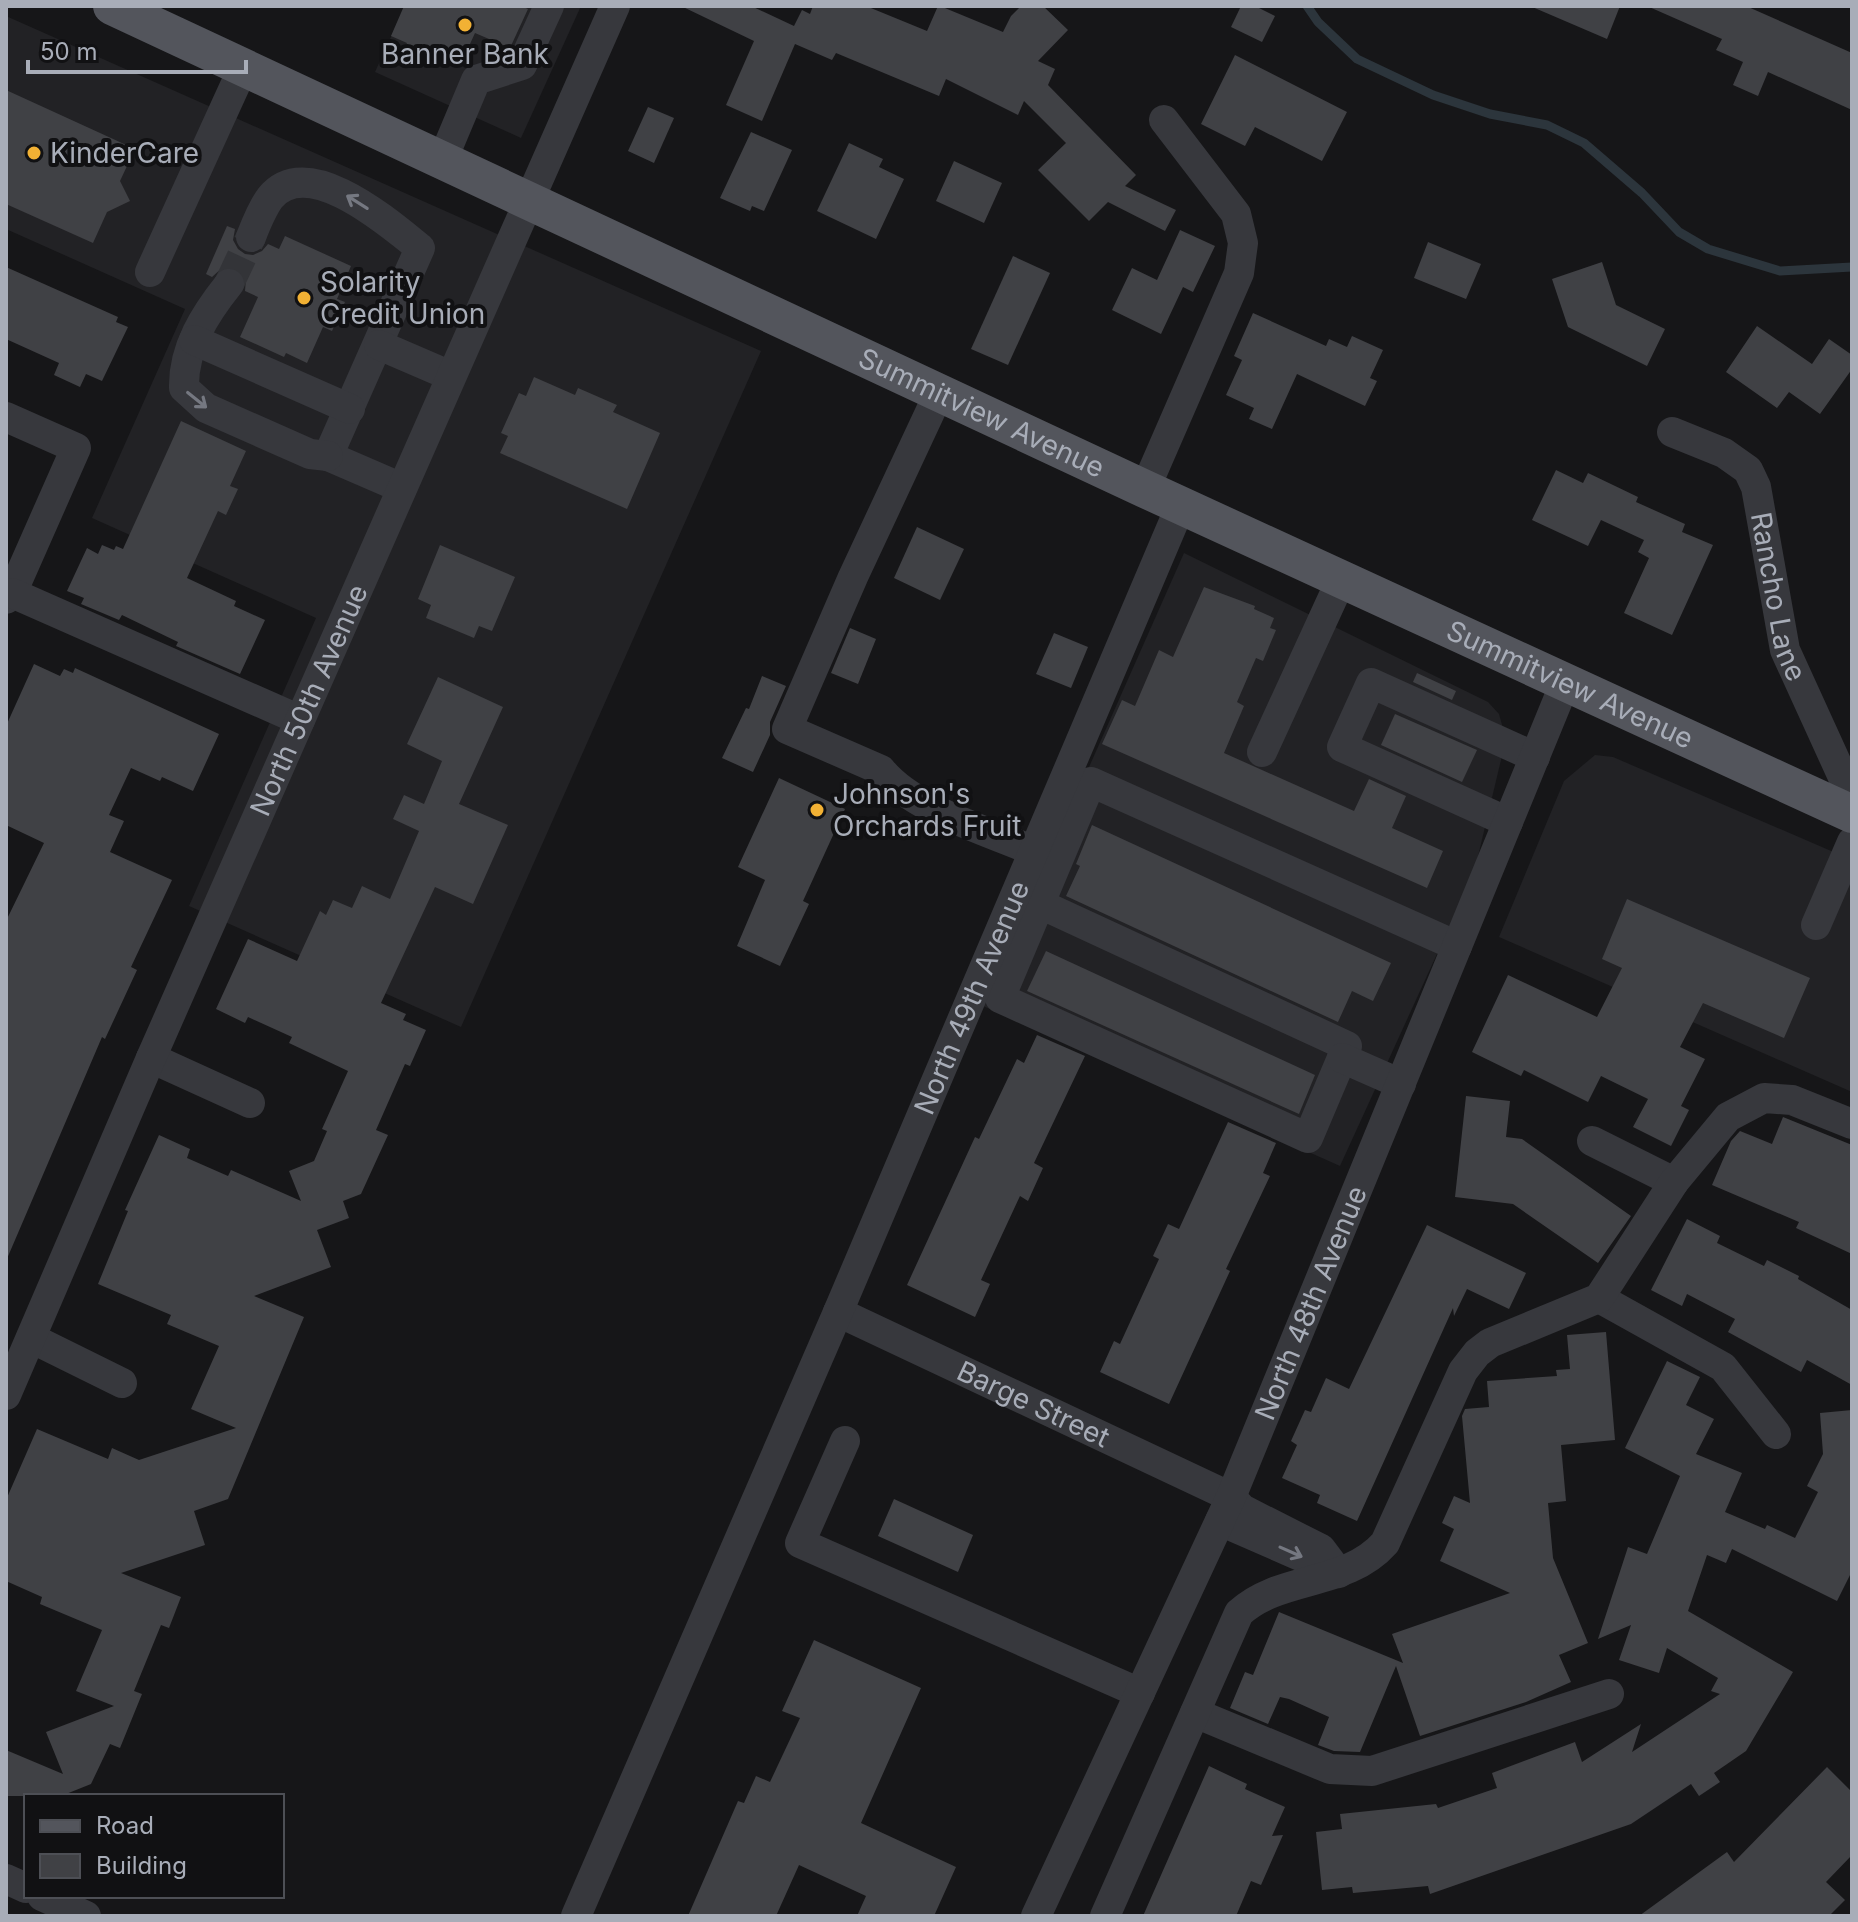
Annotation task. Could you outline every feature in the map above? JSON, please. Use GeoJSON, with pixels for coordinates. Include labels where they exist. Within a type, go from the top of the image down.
{"type":"FeatureCollection","features":[{"type":"Feature","properties":{"kind":"main road","name":"Summitview Avenue"},"geometry":{"type":"LineString","coordinates":[[112,6],[154,15],[243,68],[1341,580],[1852,814]]}},
{"type":"Feature","properties":{"kind":"street"},"geometry":{"type":"LineString","coordinates":[[442,161],[476,80],[522,65],[549,6]]}},
{"type":"Feature","properties":{"kind":"street","name":"North 50th Avenue"},"geometry":{"type":"LineString","coordinates":[[6,1395],[151,1058],[615,6]]}},
{"type":"Feature","properties":{"kind":"street"},"geometry":{"type":"LineString","coordinates":[[150,272],[243,68]]}},
{"type":"Feature","properties":{"kind":"street"},"geometry":{"type":"LineString","coordinates":[[1145,489],[1239,273],[1243,243],[1236,214],[1164,120]]}},
{"type":"Feature","properties":{"kind":"street"},"geometry":{"type":"LineString","coordinates":[[251,237],[271,196],[289,184],[304,184],[340,192],[380,216],[420,248],[328,456]]}},
{"type":"Feature","properties":{"kind":"street"},"geometry":{"type":"LineString","coordinates":[[229,284],[212,306],[194,340],[183,368],[184,388],[206,408],[310,454],[328,456],[402,488]]}},
{"type":"Feature","properties":{"kind":"street"},"geometry":{"type":"LineString","coordinates":[[194,340],[350,409]]}},
{"type":"Feature","properties":{"kind":"street"},"geometry":{"type":"LineString","coordinates":[[379,345],[451,376]]}},
{"type":"Feature","properties":{"kind":"street"},"geometry":{"type":"LineString","coordinates":[[939,393],[853,577],[787,729],[873,766],[912,799],[1034,851]]}},
{"type":"Feature","properties":{"kind":"street"},"geometry":{"type":"LineString","coordinates":[[6,417],[76,448],[9,596],[300,720]]}},
{"type":"Feature","properties":{"kind":"street","name":"Rancho Lane"},"geometry":{"type":"LineString","coordinates":[[1672,432],[1724,453],[1748,470],[1756,487],[1785,650],[1852,797]]}},
{"type":"Feature","properties":{"kind":"street","name":"North 49th Avenue"},"geometry":{"type":"LineString","coordinates":[[576,1916],[838,1312],[1181,505]]}},
{"type":"Feature","properties":{"kind":"street"},"geometry":{"type":"LineString","coordinates":[[1262,752],[1341,580]]}},
{"type":"Feature","properties":{"kind":"street"},"geometry":{"type":"LineString","coordinates":[[1508,822],[1342,747],[1371,683],[1535,757]]}},
{"type":"Feature","properties":{"kind":"street","name":"North 48th Avenue"},"geometry":{"type":"LineString","coordinates":[[1036,1916],[1225,1509],[1565,683]]}},
{"type":"Feature","properties":{"kind":"street"},"geometry":{"type":"LineString","coordinates":[[1040,904],[1347,1046],[1308,1138],[1000,998],[1091,782],[1457,946]]}},
{"type":"Feature","properties":{"kind":"street"},"geometry":{"type":"LineString","coordinates":[[1816,925],[1852,842]]}},
{"type":"Feature","properties":{"kind":"street"},"geometry":{"type":"LineString","coordinates":[[151,1058],[250,1103]]}},
{"type":"Feature","properties":{"kind":"street"},"geometry":{"type":"LineString","coordinates":[[1342,1058],[1401,1084]]}},
{"type":"Feature","properties":{"kind":"street"},"geometry":{"type":"LineString","coordinates":[[1105,1916],[1239,1613],[1249,1604],[1270,1594],[1339,1573],[1371,1559],[1385,1543],[1463,1371],[1477,1353],[1490,1343],[1599,1298],[1674,1182],[1728,1117],[1764,1098],[1792,1100],[1852,1124]]}},
{"type":"Feature","properties":{"kind":"street"},"geometry":{"type":"LineString","coordinates":[[1592,1141],[1674,1182]]}},
{"type":"Feature","properties":{"kind":"street"},"geometry":{"type":"LineString","coordinates":[[1599,1298],[1723,1367],[1776,1434]]}},
{"type":"Feature","properties":{"kind":"street","name":"Barge Street"},"geometry":{"type":"LineString","coordinates":[[838,1312],[1225,1509],[1339,1573]]}},
{"type":"Feature","properties":{"kind":"street"},"geometry":{"type":"LineString","coordinates":[[31,1338],[122,1383]]}},
{"type":"Feature","properties":{"kind":"street"},"geometry":{"type":"LineString","coordinates":[[845,1441],[800,1543],[1140,1693]]}},
{"type":"Feature","properties":{"kind":"street"},"geometry":{"type":"LineString","coordinates":[[1195,1713],[1330,1769],[1372,1771],[1609,1694]]}},
{"type":"Feature","properties":{"kind":"street"},"geometry":{"type":"LineString","coordinates":[[46,1898],[86,1916]]}},
{"type":"Feature","properties":{"kind":"shaded area"},"geometry":{"type":"Polygon","coordinates":[[[405,6],[581,6],[521,138],[375,72],[405,6]]]}},
{"type":"Feature","properties":{"kind":"shaded area"},"geometry":{"type":"Polygon","coordinates":[[[6,16],[761,351],[461,1027],[189,906],[316,618],[92,518],[185,309],[6,229],[6,16]]]}},
{"type":"Feature","properties":{"kind":"shaded area"},"geometry":{"type":"Polygon","coordinates":[[[1184,553],[1488,702],[1499,714],[1506,739],[1474,873],[1340,1166],[983,1006],[1184,553]]]}},
{"type":"Feature","properties":{"kind":"shaded area"},"geometry":{"type":"Polygon","coordinates":[[[1595,755],[1613,757],[1852,860],[1852,1092],[1499,937],[1564,781],[1595,755]]]}},
{"type":"Feature","properties":{"kind":"building"},"geometry":{"type":"Polygon","coordinates":[[[404,6],[521,6],[528,9],[510,48],[475,33],[460,66],[436,56],[432,65],[403,53],[407,43],[391,36],[404,6]]]}},
{"type":"Feature","properties":{"kind":"building"},"geometry":{"type":"Polygon","coordinates":[[[681,6],[751,6],[794,26],[802,10],[810,14],[813,6],[866,6],[927,31],[940,6],[1003,32],[1011,16],[1021,6],[1043,6],[1068,30],[1038,61],[1055,69],[1048,85],[1136,175],[1125,186],[1176,210],[1165,231],[1108,202],[1089,221],[1038,170],[1066,143],[1024,101],[1018,115],[946,79],[939,96],[836,53],[832,60],[795,44],[762,121],[726,105],[754,41],[681,6]]]}},
{"type":"Feature","properties":{"kind":"building"},"geometry":{"type":"Polygon","coordinates":[[[1241,6],[1255,6],[1275,16],[1262,42],[1231,27],[1241,6]]]}},
{"type":"Feature","properties":{"kind":"building"},"geometry":{"type":"Polygon","coordinates":[[[1530,6],[1620,6],[1607,39],[1530,6]]]}},
{"type":"Feature","properties":{"kind":"building"},"geometry":{"type":"Polygon","coordinates":[[[1647,6],[1746,6],[1852,53],[1852,110],[1768,72],[1758,96],[1733,85],[1743,62],[1716,50],[1722,39],[1647,6]]]}},
{"type":"Feature","properties":{"kind":"building"},"geometry":{"type":"Polygon","coordinates":[[[1235,55],[1347,112],[1322,161],[1255,127],[1245,146],[1201,124],[1235,55]]]}},
{"type":"Feature","properties":{"kind":"building"},"geometry":{"type":"Polygon","coordinates":[[[6,90],[135,149],[120,181],[130,201],[107,212],[93,243],[6,204],[6,90]]]}},
{"type":"Feature","properties":{"kind":"building"},"geometry":{"type":"Polygon","coordinates":[[[648,107],[674,118],[654,163],[628,151],[648,107]]]}},
{"type":"Feature","properties":{"kind":"building"},"geometry":{"type":"Polygon","coordinates":[[[751,132],[792,150],[764,211],[752,206],[750,211],[720,198],[751,132]]]}},
{"type":"Feature","properties":{"kind":"building"},"geometry":{"type":"Polygon","coordinates":[[[849,143],[883,159],[879,167],[904,179],[876,239],[817,211],[849,143]]]}},
{"type":"Feature","properties":{"kind":"building"},"geometry":{"type":"Polygon","coordinates":[[[954,161],[1002,183],[984,223],[936,201],[954,161]]]}},
{"type":"Feature","properties":{"kind":"building"},"geometry":{"type":"Polygon","coordinates":[[[227,226],[235,229],[233,240],[245,254],[253,255],[268,244],[279,249],[285,236],[351,266],[337,299],[345,302],[332,331],[323,327],[307,363],[286,353],[284,357],[240,337],[258,297],[245,291],[246,278],[239,269],[223,267],[212,277],[206,274],[227,226]]]}},
{"type":"Feature","properties":{"kind":"building"},"geometry":{"type":"Polygon","coordinates":[[[1180,230],[1215,246],[1193,292],[1183,287],[1161,334],[1112,310],[1132,268],[1157,280],[1180,230]]]}},
{"type":"Feature","properties":{"kind":"building"},"geometry":{"type":"Polygon","coordinates":[[[1428,242],[1481,264],[1466,299],[1414,278],[1428,242]]]}},
{"type":"Feature","properties":{"kind":"building"},"geometry":{"type":"Polygon","coordinates":[[[1013,256],[1050,273],[1008,365],[971,349],[1013,256]]]}},
{"type":"Feature","properties":{"kind":"building"},"geometry":{"type":"Polygon","coordinates":[[[1602,262],[1616,305],[1665,329],[1647,366],[1568,327],[1552,279],[1602,262]]]}},
{"type":"Feature","properties":{"kind":"building"},"geometry":{"type":"Polygon","coordinates":[[[6,267],[118,317],[116,322],[128,327],[102,381],[86,374],[80,387],[54,375],[59,363],[6,339],[6,267]]]}},
{"type":"Feature","properties":{"kind":"building"},"geometry":{"type":"Polygon","coordinates":[[[1253,313],[1326,346],[1329,339],[1347,347],[1352,336],[1383,350],[1370,378],[1377,381],[1365,406],[1297,374],[1272,429],[1249,419],[1254,408],[1226,395],[1242,360],[1234,356],[1253,313]]]}},
{"type":"Feature","properties":{"kind":"building"},"geometry":{"type":"Polygon","coordinates":[[[1757,326],[1812,364],[1829,339],[1852,355],[1852,369],[1820,414],[1789,392],[1777,408],[1726,372],[1757,326]]]}},
{"type":"Feature","properties":{"kind":"building"},"geometry":{"type":"Polygon","coordinates":[[[534,377],[575,395],[578,388],[617,405],[613,412],[660,433],[627,509],[500,453],[508,436],[501,433],[519,393],[526,396],[534,377]]]}},
{"type":"Feature","properties":{"kind":"building"},"geometry":{"type":"Polygon","coordinates":[[[181,421],[246,451],[230,486],[238,489],[226,515],[218,511],[187,578],[236,601],[234,606],[265,620],[240,674],[176,646],[178,642],[122,615],[119,620],[81,604],[84,598],[67,591],[87,548],[98,554],[102,545],[114,550],[116,546],[123,549],[181,421]]]}},
{"type":"Feature","properties":{"kind":"building"},"geometry":{"type":"Polygon","coordinates":[[[1556,470],[1583,483],[1588,473],[1638,497],[1636,502],[1685,524],[1682,532],[1713,545],[1672,635],[1624,613],[1649,558],[1638,552],[1644,540],[1601,520],[1588,546],[1532,520],[1556,470]]]}},
{"type":"Feature","properties":{"kind":"building"},"geometry":{"type":"Polygon","coordinates":[[[917,527],[964,549],[940,600],[894,578],[917,527]]]}},
{"type":"Feature","properties":{"kind":"building"},"geometry":{"type":"Polygon","coordinates":[[[440,545],[515,577],[492,631],[479,626],[474,638],[426,618],[431,605],[418,599],[440,545]]]}},
{"type":"Feature","properties":{"kind":"building"},"geometry":{"type":"Polygon","coordinates":[[[1204,587],[1255,606],[1254,609],[1274,618],[1270,628],[1276,630],[1263,661],[1256,658],[1237,702],[1244,706],[1224,753],[1354,811],[1369,779],[1406,796],[1392,828],[1443,851],[1427,888],[1102,744],[1122,700],[1135,706],[1159,650],[1173,657],[1204,587]]]}},
{"type":"Feature","properties":{"kind":"building"},"geometry":{"type":"Polygon","coordinates":[[[850,628],[876,639],[858,684],[831,673],[850,628]]]}},
{"type":"Feature","properties":{"kind":"building"},"geometry":{"type":"Polygon","coordinates":[[[1054,633],[1088,647],[1071,688],[1036,674],[1054,633]]]}},
{"type":"Feature","properties":{"kind":"building"},"geometry":{"type":"Polygon","coordinates":[[[34,664],[60,676],[64,669],[73,673],[75,668],[219,734],[193,791],[131,768],[109,815],[124,821],[110,852],[172,880],[131,967],[137,970],[105,1039],[102,1037],[6,1261],[6,921],[44,843],[6,825],[6,726],[34,664]]]}},
{"type":"Feature","properties":{"kind":"building"},"geometry":{"type":"Polygon","coordinates":[[[1417,673],[1456,691],[1452,700],[1413,682],[1417,673]]]}},
{"type":"Feature","properties":{"kind":"building"},"geometry":{"type":"Polygon","coordinates":[[[762,676],[786,686],[770,722],[770,735],[753,772],[722,758],[746,708],[749,709],[762,676]]]}},
{"type":"Feature","properties":{"kind":"building"},"geometry":{"type":"Polygon","coordinates":[[[438,677],[503,707],[459,804],[508,825],[473,904],[435,887],[381,1003],[406,1014],[403,1020],[426,1030],[410,1066],[405,1064],[376,1130],[388,1135],[361,1194],[343,1201],[349,1218],[317,1230],[331,1267],[254,1296],[304,1317],[228,1499],[194,1511],[205,1545],[121,1573],[181,1597],[169,1628],[161,1625],[134,1691],[142,1694],[120,1748],[110,1744],[91,1784],[66,1794],[6,1796],[6,1750],[63,1774],[46,1732],[114,1706],[76,1691],[102,1630],[40,1604],[42,1597],[6,1581],[6,1500],[37,1429],[108,1459],[112,1448],[139,1460],[236,1428],[191,1409],[219,1346],[167,1324],[171,1315],[98,1284],[128,1211],[125,1210],[159,1135],[190,1149],[187,1158],[228,1176],[231,1170],[301,1201],[289,1171],[314,1161],[327,1131],[322,1129],[348,1071],[289,1043],[292,1037],[248,1017],[245,1023],[216,1009],[248,939],[297,961],[320,911],[326,915],[333,900],[352,908],[362,886],[390,899],[419,831],[393,819],[404,795],[424,804],[442,761],[407,744],[438,677]]]}},
{"type":"Feature","properties":{"kind":"building"},"geometry":{"type":"Polygon","coordinates":[[[1395,714],[1477,750],[1462,782],[1381,745],[1395,714]]]}},
{"type":"Feature","properties":{"kind":"building"},"geometry":{"type":"Polygon","coordinates":[[[779,778],[845,809],[803,901],[809,904],[780,966],[737,946],[765,880],[738,867],[779,778]]]}},
{"type":"Feature","properties":{"kind":"building"},"geometry":{"type":"Polygon","coordinates":[[[1092,825],[1391,963],[1373,1001],[1352,991],[1338,1022],[1066,896],[1080,866],[1076,864],[1092,825]]]}},
{"type":"Feature","properties":{"kind":"building"},"geometry":{"type":"Polygon","coordinates":[[[1627,899],[1810,978],[1784,1038],[1703,1003],[1680,1047],[1705,1059],[1681,1106],[1689,1110],[1671,1146],[1633,1127],[1648,1099],[1601,1076],[1588,1102],[1524,1070],[1521,1076],[1472,1052],[1508,975],[1597,1017],[1622,968],[1602,959],[1627,899]]]}},
{"type":"Feature","properties":{"kind":"building"},"geometry":{"type":"Polygon","coordinates":[[[1046,951],[1315,1075],[1299,1114],[1027,991],[1046,951]]]}},
{"type":"Feature","properties":{"kind":"building"},"geometry":{"type":"Polygon","coordinates":[[[1037,1035],[1085,1056],[1034,1163],[1043,1168],[1028,1201],[1020,1196],[981,1280],[990,1284],[975,1317],[907,1285],[975,1137],[979,1139],[1017,1059],[1024,1063],[1037,1035]]]}},
{"type":"Feature","properties":{"kind":"building"},"geometry":{"type":"Polygon","coordinates":[[[1466,1096],[1510,1101],[1506,1137],[1522,1139],[1631,1216],[1598,1263],[1513,1204],[1455,1197],[1466,1096]]]}},
{"type":"Feature","properties":{"kind":"building"},"geometry":{"type":"Polygon","coordinates":[[[1783,1117],[1852,1145],[1852,1254],[1796,1228],[1799,1222],[1712,1185],[1731,1141],[1740,1131],[1772,1144],[1783,1117]]]}},
{"type":"Feature","properties":{"kind":"building"},"geometry":{"type":"Polygon","coordinates":[[[1228,1122],[1276,1143],[1263,1173],[1270,1176],[1226,1269],[1230,1271],[1169,1404],[1100,1372],[1114,1341],[1120,1344],[1159,1259],[1153,1256],[1168,1224],[1179,1229],[1228,1122]]]}},
{"type":"Feature","properties":{"kind":"building"},"geometry":{"type":"Polygon","coordinates":[[[1687,1219],[1720,1236],[1717,1243],[1764,1266],[1767,1260],[1799,1276],[1798,1279],[1852,1310],[1852,1385],[1807,1360],[1801,1372],[1728,1332],[1735,1319],[1687,1294],[1682,1306],[1651,1290],[1687,1219]]]}},
{"type":"Feature","properties":{"kind":"building"},"geometry":{"type":"Polygon","coordinates":[[[1427,1225],[1526,1273],[1509,1309],[1467,1289],[1454,1316],[1453,1308],[1357,1521],[1317,1503],[1320,1495],[1282,1478],[1297,1445],[1291,1441],[1305,1410],[1311,1412],[1326,1378],[1349,1389],[1427,1225]]]}},
{"type":"Feature","properties":{"kind":"building"},"geometry":{"type":"Polygon","coordinates":[[[1606,1332],[1615,1440],[1561,1445],[1566,1501],[1548,1503],[1553,1558],[1588,1643],[1559,1655],[1571,1682],[1526,1702],[1420,1736],[1396,1666],[1360,1752],[1334,1751],[1318,1745],[1329,1717],[1289,1699],[1280,1697],[1268,1724],[1230,1708],[1245,1672],[1253,1675],[1279,1612],[1403,1663],[1392,1634],[1510,1593],[1440,1561],[1454,1529],[1442,1523],[1454,1496],[1470,1503],[1462,1416],[1465,1409],[1489,1407],[1487,1381],[1557,1376],[1556,1370],[1570,1369],[1567,1335],[1606,1332]]]}},
{"type":"Feature","properties":{"kind":"building"},"geometry":{"type":"Polygon","coordinates":[[[1667,1361],[1700,1377],[1686,1405],[1714,1419],[1696,1454],[1742,1473],[1725,1512],[1765,1529],[1767,1525],[1795,1538],[1818,1492],[1807,1486],[1823,1454],[1820,1413],[1852,1410],[1852,1571],[1837,1601],[1732,1549],[1726,1563],[1707,1555],[1688,1611],[1793,1672],[1746,1751],[1714,1773],[1720,1782],[1699,1796],[1691,1784],[1631,1824],[1430,1894],[1428,1886],[1353,1893],[1352,1887],[1322,1890],[1316,1832],[1342,1829],[1340,1814],[1436,1804],[1438,1808],[1497,1788],[1492,1773],[1575,1742],[1582,1762],[1641,1724],[1632,1752],[1720,1694],[1711,1691],[1718,1678],[1667,1648],[1659,1673],[1619,1660],[1631,1625],[1598,1639],[1628,1547],[1647,1554],[1680,1476],[1625,1448],[1667,1361]]]}},
{"type":"Feature","properties":{"kind":"building"},"geometry":{"type":"Polygon","coordinates":[[[894,1499],[973,1535],[958,1572],[878,1536],[894,1499]]]}},
{"type":"Feature","properties":{"kind":"building"},"geometry":{"type":"Polygon","coordinates":[[[814,1640],[921,1688],[861,1823],[956,1867],[934,1916],[857,1916],[866,1896],[799,1865],[776,1916],[688,1916],[738,1801],[744,1803],[756,1776],[770,1782],[800,1718],[782,1711],[814,1640]]]}},
{"type":"Feature","properties":{"kind":"building"},"geometry":{"type":"Polygon","coordinates":[[[1209,1766],[1247,1784],[1245,1789],[1285,1807],[1272,1836],[1283,1835],[1261,1885],[1251,1881],[1236,1916],[1143,1916],[1209,1766]]]}},
{"type":"Feature","properties":{"kind":"building"},"geometry":{"type":"Polygon","coordinates":[[[1827,1767],[1852,1792],[1852,1855],[1826,1882],[1845,1900],[1829,1916],[1639,1916],[1727,1852],[1734,1862],[1827,1767]]]}},
{"type":"Feature","properties":{"kind":"waterway"},"geometry":{"type":"LineString","coordinates":[[1307,6],[1318,22],[1357,59],[1433,95],[1490,114],[1547,125],[1584,143],[1642,193],[1679,232],[1708,249],[1780,271],[1852,267]]}},
{"type":"Feature","properties":{"kind":"tunnel"},"geometry":{"type":"LineString","coordinates":[[229,284],[251,237]]}},
{"type":"Feature","properties":{"kind":"place","name":"Banner Bank"},"geometry":{"type":"Point","coordinates":[465,25]}},
{"type":"Feature","properties":{"kind":"place","name":"KinderCare"},"geometry":{"type":"Point","coordinates":[34,153]}},
{"type":"Feature","properties":{"kind":"place","name":"Solarity Credit Union"},"geometry":{"type":"Point","coordinates":[304,298]}},
{"type":"Feature","properties":{"kind":"place","name":"Johnson's Orchards Fruit"},"geometry":{"type":"Point","coordinates":[817,810]}}]}
